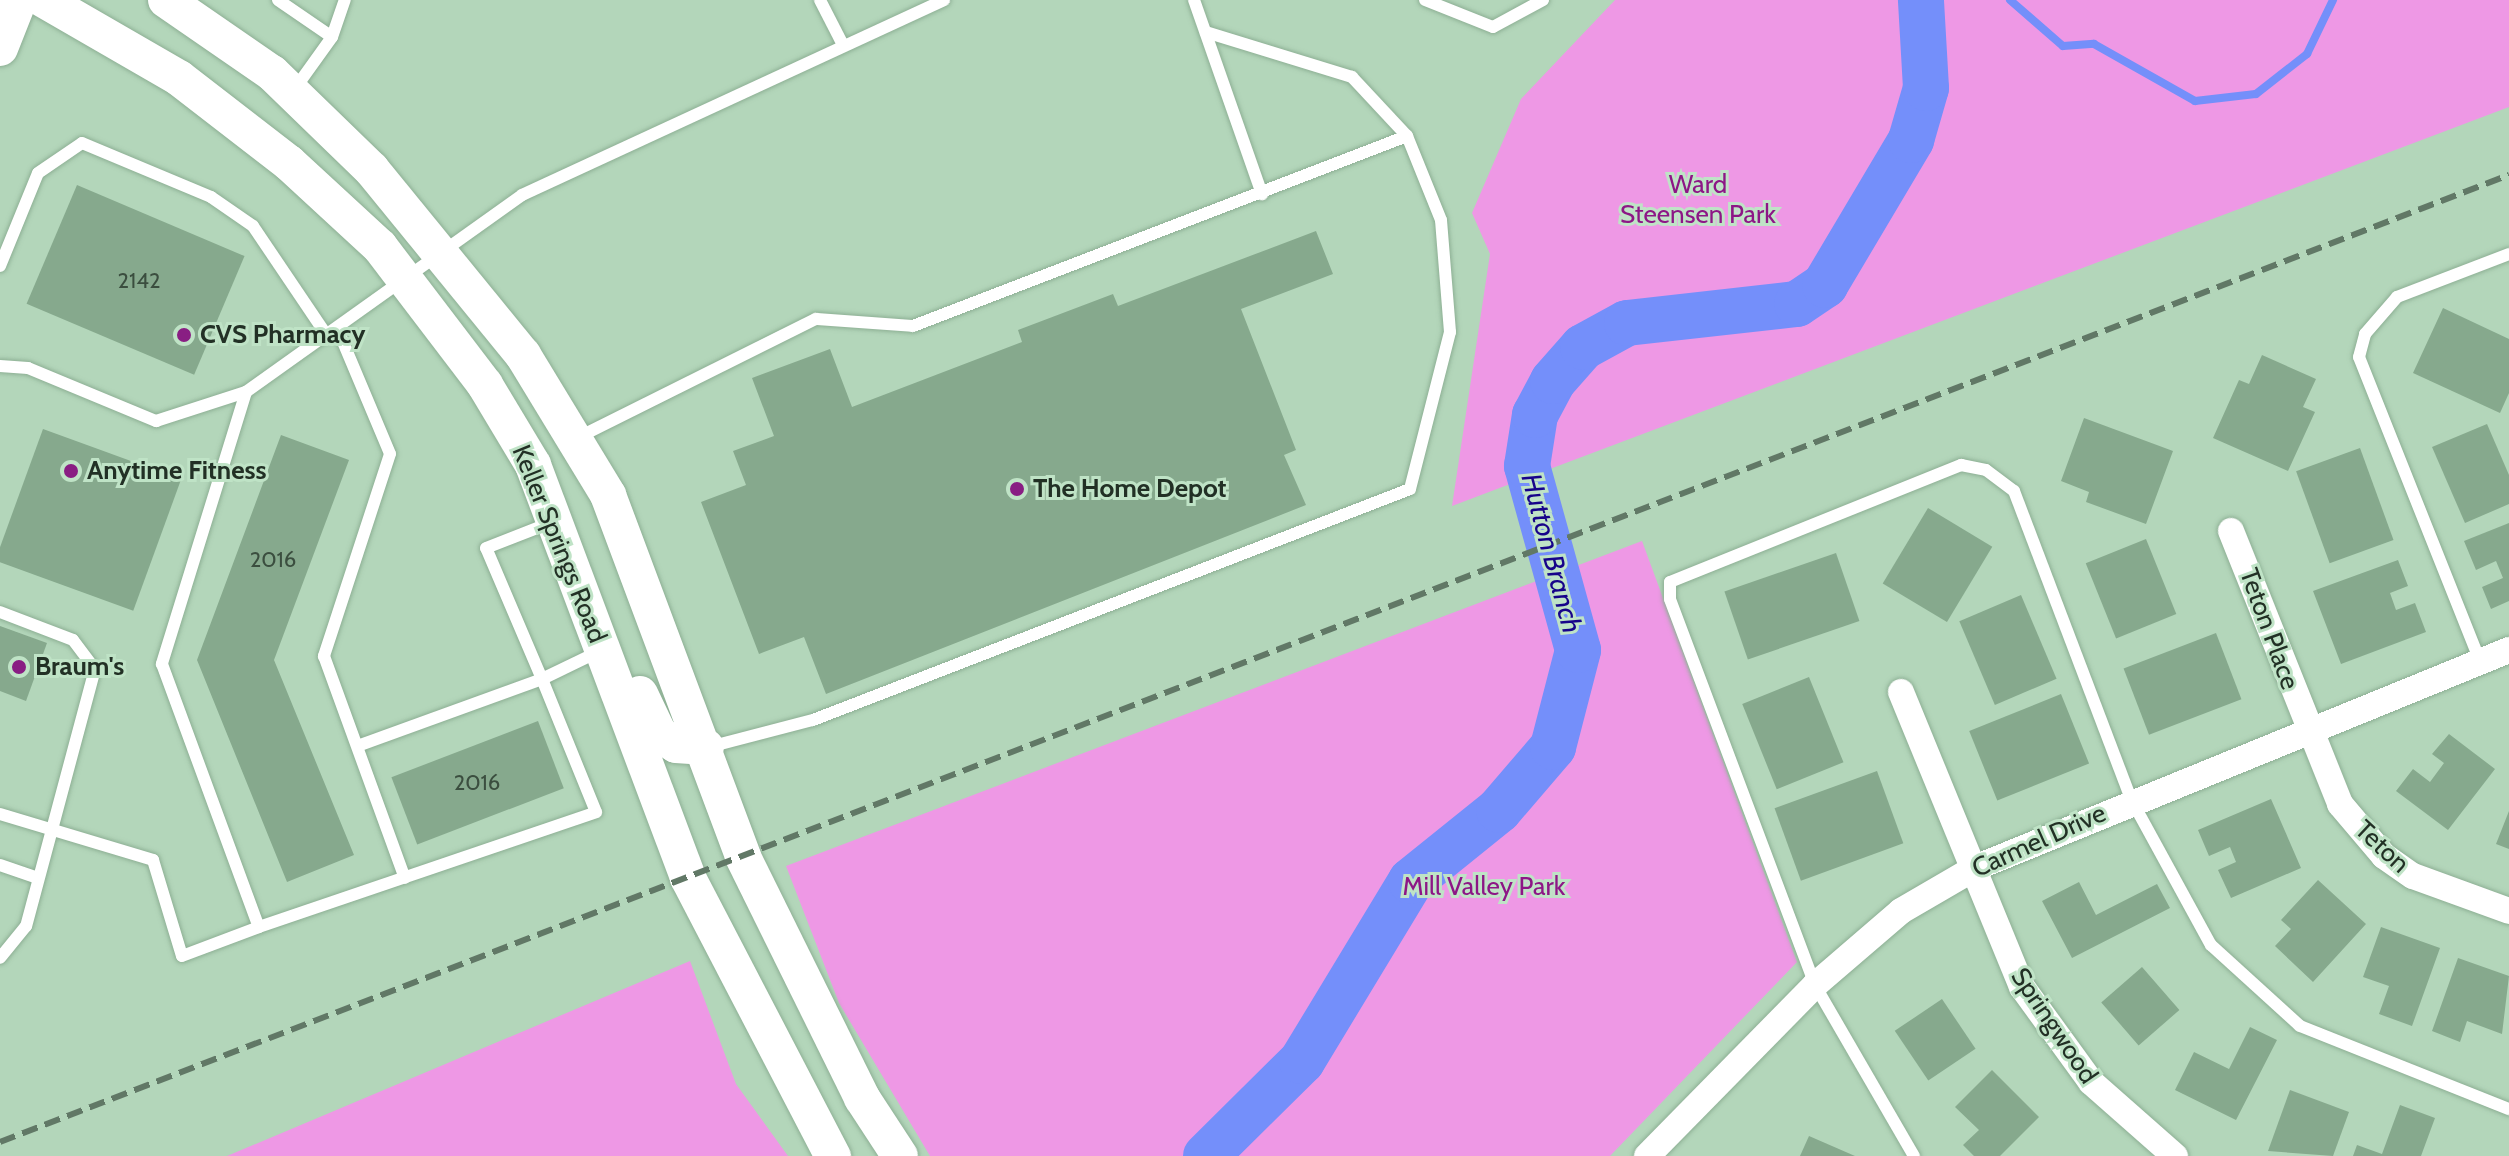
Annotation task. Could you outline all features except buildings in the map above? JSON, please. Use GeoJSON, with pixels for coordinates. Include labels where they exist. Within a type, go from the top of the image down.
{"type":"FeatureCollection","features":[{"type":"Feature","properties":{"kind":"main road"},"geometry":{"type":"LineString","coordinates":[[0,48],[19,0]]}},
{"type":"Feature","properties":{"kind":"main road","name":"Keller Springs Road"},"geometry":{"type":"LineString","coordinates":[[44,0],[179,78],[289,163],[408,283],[485,385],[533,465],[688,878],[833,1156]]}},
{"type":"Feature","properties":{"kind":"main road","name":"Keller Springs Road"},"geometry":{"type":"LineString","coordinates":[[166,0],[292,93],[445,255],[523,355],[608,495],[772,920],[862,1098],[900,1156]]}},
{"type":"Feature","properties":{"kind":"main road"},"geometry":{"type":"LineString","coordinates":[[603,650],[634,682],[659,734],[676,745],[706,747]]}},
{"type":"Feature","properties":{"kind":"street","name":"Teton Place"},"geometry":{"type":"LineString","coordinates":[[2231,531],[2307,727]]}},
{"type":"Feature","properties":{"kind":"street","name":"Carmel Drive"},"geometry":{"type":"LineString","coordinates":[[1647,1156],[1815,985],[1901,911],[1975,868],[2307,727],[2509,650]]}},
{"type":"Feature","properties":{"kind":"street","name":"Springwood"},"geometry":{"type":"LineString","coordinates":[[1901,692],[2016,973],[2048,1025],[2121,1115],[2175,1156]]}},
{"type":"Feature","properties":{"kind":"street","name":"Teton"},"geometry":{"type":"LineString","coordinates":[[2307,727],[2340,804],[2384,856],[2413,876],[2509,911]]}},
{"type":"Feature","properties":{"kind":"lane"},"geometry":{"type":"LineString","coordinates":[[278,0],[332,37]]}},
{"type":"Feature","properties":{"kind":"lane"},"geometry":{"type":"LineString","coordinates":[[292,93],[332,37],[345,0]]}},
{"type":"Feature","properties":{"kind":"lane"},"geometry":{"type":"LineString","coordinates":[[820,0],[843,45]]}},
{"type":"Feature","properties":{"kind":"lane"},"geometry":{"type":"LineString","coordinates":[[0,366],[28,368],[156,421],[246,392],[408,283],[522,195],[944,0]]}},
{"type":"Feature","properties":{"kind":"lane"},"geometry":{"type":"LineString","coordinates":[[1194,0],[1262,194]]}},
{"type":"Feature","properties":{"kind":"lane"},"geometry":{"type":"LineString","coordinates":[[1425,0],[1493,27],[1543,0]]}},
{"type":"Feature","properties":{"kind":"lane"},"geometry":{"type":"LineString","coordinates":[[706,747],[813,720],[1410,489],[1450,332],[1441,220],[1407,136],[1352,77],[1206,32]]}},
{"type":"Feature","properties":{"kind":"lane"},"geometry":{"type":"LineString","coordinates":[[574,439],[816,319],[913,326],[1407,136]]}},
{"type":"Feature","properties":{"kind":"lane"},"geometry":{"type":"LineString","coordinates":[[0,266],[38,173],[82,143],[211,197],[253,226],[333,334],[390,454],[324,656],[360,745],[405,878]]}},
{"type":"Feature","properties":{"kind":"lane"},"geometry":{"type":"LineString","coordinates":[[2480,661],[2359,357],[2365,334],[2397,297],[2509,254]]}},
{"type":"Feature","properties":{"kind":"lane"},"geometry":{"type":"LineString","coordinates":[[246,392],[162,664],[259,927]]}},
{"type":"Feature","properties":{"kind":"lane"},"geometry":{"type":"LineString","coordinates":[[1914,1156],[1815,985],[1670,599],[1670,582],[1680,575],[1961,465],[1986,470],[2014,491],[2132,801],[2179,899],[2252,989],[2300,1026],[2367,1058],[2509,1109]]}},
{"type":"Feature","properties":{"kind":"lane"},"geometry":{"type":"LineString","coordinates":[[0,814],[153,860],[182,956],[596,812],[486,548],[553,522]]}},
{"type":"Feature","properties":{"kind":"lane"},"geometry":{"type":"LineString","coordinates":[[0,612],[73,640],[95,669],[89,713],[49,831],[26,926],[0,958]]}},
{"type":"Feature","properties":{"kind":"lane"},"geometry":{"type":"LineString","coordinates":[[360,745],[542,679],[603,650]]}},
{"type":"Feature","properties":{"kind":"lane"},"geometry":{"type":"LineString","coordinates":[[0,865],[38,878]]}},
{"type":"Feature","properties":{"kind":"green space","name":"Ward Steensen Park"},"geometry":{"type":"Polygon","coordinates":[[[1615,0],[2509,0],[2509,107],[1452,506],[1490,254],[1472,213],[1521,99],[1615,0]]]}},
{"type":"Feature","properties":{"kind":"green space","name":"Mill Valley Park"},"geometry":{"type":"Polygon","coordinates":[[[1642,541],[1797,962],[1610,1156],[930,1156],[839,1003],[786,866],[1642,541]]]}},
{"type":"Feature","properties":{"kind":"green space"},"geometry":{"type":"Polygon","coordinates":[[[690,961],[736,1084],[788,1156],[227,1156],[690,961]]]}},
{"type":"Feature","properties":{"kind":"waterway","name":"Hutton Branch"},"geometry":{"type":"LineString","coordinates":[[1206,1156],[1302,1061],[1411,881],[1499,810],[1553,747],[1578,650],[1527,466],[1535,415],[1553,381],[1583,347],[1627,323],[1797,304],[1825,285],[1911,140],[1926,88],[1921,0]]}},
{"type":"Feature","properties":{"kind":"waterway"},"geometry":{"type":"LineString","coordinates":[[2010,0],[2063,46],[2094,44],[2195,101],[2256,94],[2307,54],[2333,0]]}},
{"type":"Feature","properties":{"kind":"railway"},"geometry":{"type":"LineString","coordinates":[[0,1142],[2509,175]]}},
{"type":"Feature","properties":{"kind":"place","name":"CVS Pharmacy"},"geometry":{"type":"Point","coordinates":[184,335]}},
{"type":"Feature","properties":{"kind":"place","name":"Anytime Fitness"},"geometry":{"type":"Point","coordinates":[71,471]}},
{"type":"Feature","properties":{"kind":"place","name":"The Home Depot"},"geometry":{"type":"Point","coordinates":[1017,489]}},
{"type":"Feature","properties":{"kind":"place","name":"Braum's"},"geometry":{"type":"Point","coordinates":[19,667]}}]}
